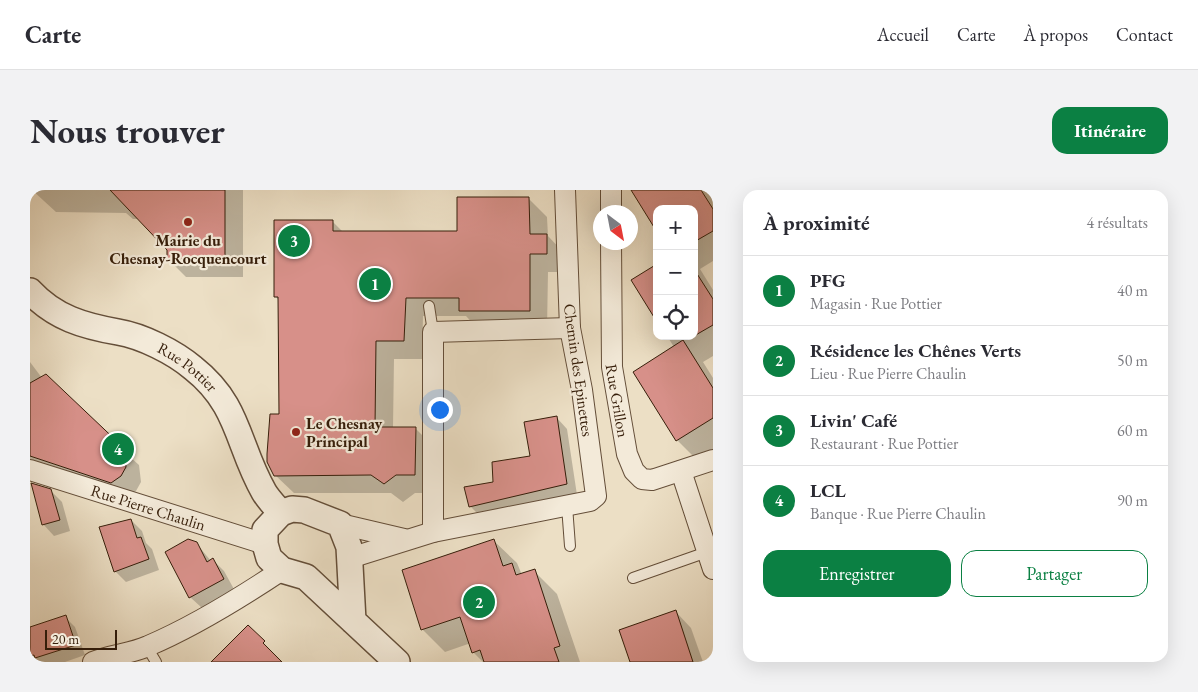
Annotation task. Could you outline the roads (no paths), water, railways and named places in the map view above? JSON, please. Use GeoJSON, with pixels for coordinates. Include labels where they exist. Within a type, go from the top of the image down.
{"type":"FeatureCollection","features":[{"type":"Feature","properties":{"kind":"street","name":"Chemin des Epinettes"},"geometry":{"type":"LineString","coordinates":[[565,190],[570,328],[597,491],[596,496],[590,501],[567,506]]}},
{"type":"Feature","properties":{"kind":"street"},"geometry":{"type":"LineString","coordinates":[[611,190],[611,205]]}},
{"type":"Feature","properties":{"kind":"street","name":"Rue Grillon"},"geometry":{"type":"LineString","coordinates":[[611,250],[612,367],[627,454],[634,471],[642,479],[652,480],[713,460]]}},
{"type":"Feature","properties":{"kind":"street","name":"Rue Pottier"},"geometry":{"type":"LineString","coordinates":[[30,291],[65,318],[89,327],[119,332],[164,348],[204,376],[229,409],[259,483],[281,513]]}},
{"type":"Feature","properties":{"kind":"street"},"geometry":{"type":"LineString","coordinates":[[433,532],[433,332],[570,328]]}},
{"type":"Feature","properties":{"kind":"street","name":"Rue Pierre Chaulin"},"geometry":{"type":"LineString","coordinates":[[30,470],[265,544]]}},
{"type":"Feature","properties":{"kind":"street"},"geometry":{"type":"LineString","coordinates":[[681,471],[710,560]]}},
{"type":"Feature","properties":{"kind":"street"},"geometry":{"type":"LineString","coordinates":[[306,577],[329,572],[349,560],[404,540],[433,532],[567,506]]}},
{"type":"Feature","properties":{"kind":"street"},"geometry":{"type":"LineString","coordinates":[[397,662],[306,577],[282,570],[269,558],[265,544],[266,530],[281,513],[292,509],[304,510],[340,524],[404,540]]}},
{"type":"Feature","properties":{"kind":"street"},"geometry":{"type":"LineString","coordinates":[[340,524],[347,537],[353,620]]}},
{"type":"Feature","properties":{"kind":"street"},"geometry":{"type":"LineString","coordinates":[[93,662],[112,654],[152,657],[282,570]]}},
{"type":"Feature","properties":{"kind":"lane"},"geometry":{"type":"LineString","coordinates":[[429,306],[433,332]]}},
{"type":"Feature","properties":{"kind":"lane"},"geometry":{"type":"LineString","coordinates":[[567,506],[570,546]]}},
{"type":"Feature","properties":{"kind":"lane"},"geometry":{"type":"LineString","coordinates":[[633,578],[710,560]]}},
{"type":"Feature","properties":{"kind":"place","name":"Mairie du Chesnay-Rocquencourt"},"geometry":{"type":"Point","coordinates":[188,222]}},
{"type":"Feature","properties":{"kind":"place","name":"Livin' Café"},"geometry":{"type":"Point","coordinates":[294,241]}},
{"type":"Feature","properties":{"kind":"place","name":"PFG"},"geometry":{"type":"Point","coordinates":[375,284]}},
{"type":"Feature","properties":{"kind":"place","name":"Le Chesnay Principal"},"geometry":{"type":"Point","coordinates":[296,432]}},
{"type":"Feature","properties":{"kind":"place","name":"LCL"},"geometry":{"type":"Point","coordinates":[118,449]}},
{"type":"Feature","properties":{"kind":"place","name":"Résidence les Chênes Verts"},"geometry":{"type":"Point","coordinates":[479,602]}}]}
